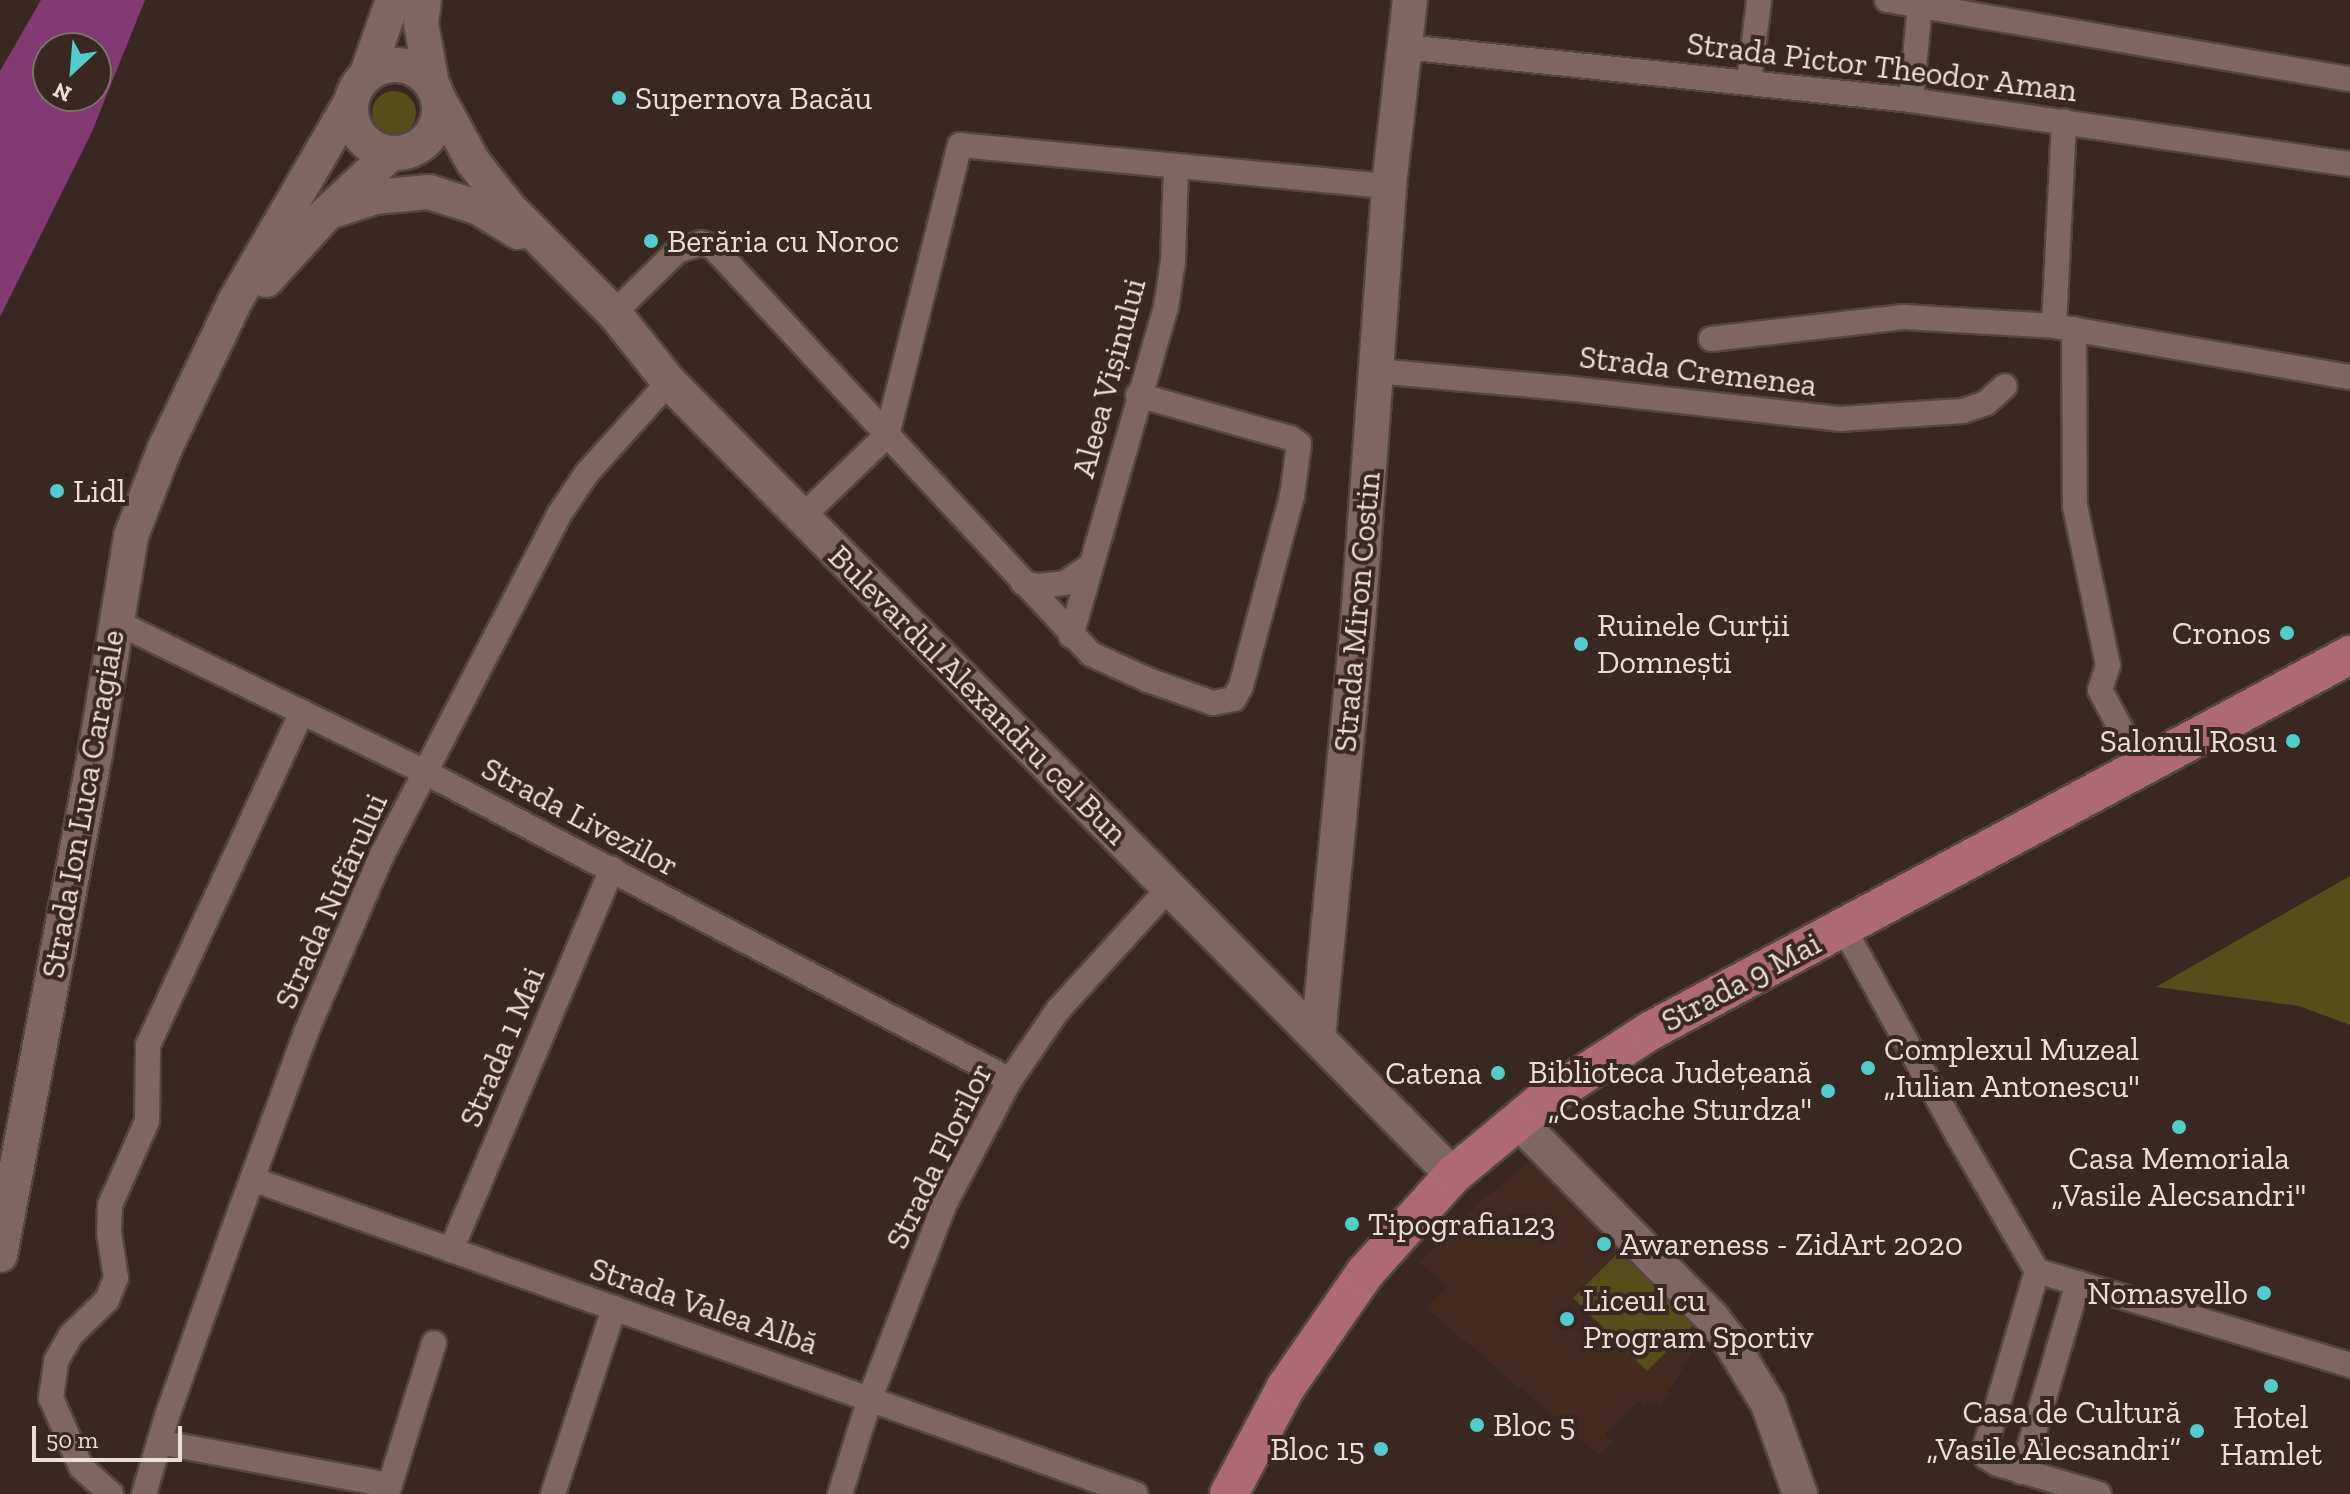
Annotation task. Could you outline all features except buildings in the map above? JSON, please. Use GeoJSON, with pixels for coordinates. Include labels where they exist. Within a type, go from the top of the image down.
{"type":"FeatureCollection","features":[{"type":"Feature","properties":{"kind":"main road","name":"Strada Ion Luca Caragiale"},"geometry":{"type":"LineString","coordinates":[[0,1255],[94,760],[131,536],[143,498],[235,301],[358,89],[393,0]]}},
{"type":"Feature","properties":{"kind":"main road"},"geometry":{"type":"LineString","coordinates":[[424,0],[421,24],[435,91],[436,127],[428,140],[397,153],[366,142],[356,131],[358,89],[393,65],[421,74],[435,91]]}},
{"type":"Feature","properties":{"kind":"main road","name":"Strada Miron Costin"},"geometry":{"type":"LineString","coordinates":[[1318,1037],[1358,621],[1389,186],[1410,0]]}},
{"type":"Feature","properties":{"kind":"main road","name":"Bulevardul Alexandru cel Bun"},"geometry":{"type":"LineString","coordinates":[[435,91],[473,162],[510,209],[614,313],[669,382],[1453,1175]]}},
{"type":"Feature","properties":{"kind":"main road","name":"Strada Ion Luca Caragiale"},"geometry":{"type":"LineString","coordinates":[[205,365],[278,266],[327,213],[397,153]]}},
{"type":"Feature","properties":{"kind":"main road","name":"Bulevardul Alexandru cel Bun"},"geometry":{"type":"LineString","coordinates":[[397,153],[510,209]]}},
{"type":"Feature","properties":{"kind":"main road"},"geometry":{"type":"LineString","coordinates":[[327,213],[375,197],[429,192],[479,208],[558,260]]}},
{"type":"Feature","properties":{"kind":"main road","name":"Strada 9 Mai"},"geometry":{"type":"LineString","coordinates":[[1229,1494],[1286,1387],[1341,1305],[1402,1229],[1453,1175],[1517,1120],[1621,1047],[2140,765],[2350,655]]}},
{"type":"Feature","properties":{"kind":"main road"},"geometry":{"type":"LineString","coordinates":[[1517,1120],[1712,1318],[1729,1340],[1768,1404],[1800,1494]]}},
{"type":"Feature","properties":{"kind":"street"},"geometry":{"type":"LineString","coordinates":[[1749,82],[1759,0]]}},
{"type":"Feature","properties":{"kind":"street"},"geometry":{"type":"LineString","coordinates":[[1887,0],[2350,79]]}},
{"type":"Feature","properties":{"kind":"street"},"geometry":{"type":"LineString","coordinates":[[1911,100],[1920,5]]}},
{"type":"Feature","properties":{"kind":"street","name":"Strada Pictor Theodor Aman"},"geometry":{"type":"LineString","coordinates":[[1405,47],[1911,100],[2350,164]]}},
{"type":"Feature","properties":{"kind":"street"},"geometry":{"type":"LineString","coordinates":[[2064,121],[2064,328],[2075,506],[2108,665],[2100,690],[2140,765]]}},
{"type":"Feature","properties":{"kind":"street"},"geometry":{"type":"LineString","coordinates":[[802,517],[887,435],[960,145],[1389,186]]}},
{"type":"Feature","properties":{"kind":"street","name":"Aleea Vișinului"},"geometry":{"type":"LineString","coordinates":[[1071,636],[1138,395],[1166,307],[1173,261],[1176,168]]}},
{"type":"Feature","properties":{"kind":"street"},"geometry":{"type":"LineString","coordinates":[[614,313],[677,251],[701,243],[713,247],[1071,636],[1098,659],[1148,680],[1213,703],[1234,699],[1241,686],[1292,496],[1299,444],[1290,438],[1138,395]]}},
{"type":"Feature","properties":{"kind":"street"},"geometry":{"type":"LineString","coordinates":[[1711,339],[1904,317],[2064,328],[2350,377]]}},
{"type":"Feature","properties":{"kind":"street","name":"Strada Cremenea"},"geometry":{"type":"LineString","coordinates":[[1376,371],[1564,388],[1839,419],[1963,411],[1986,403],[2005,386]]}},
{"type":"Feature","properties":{"kind":"street","name":"Strada Nufărului"},"geometry":{"type":"LineString","coordinates":[[144,1494],[159,1442],[252,1179],[335,964],[382,855],[560,513],[587,473],[669,382]]}},
{"type":"Feature","properties":{"kind":"street"},"geometry":{"type":"LineString","coordinates":[[1023,583],[1038,586],[1065,583],[1090,566]]}},
{"type":"Feature","properties":{"kind":"street","name":"Strada Livezilor"},"geometry":{"type":"LineString","coordinates":[[116,622],[425,772],[1010,1080]]}},
{"type":"Feature","properties":{"kind":"street"},"geometry":{"type":"LineString","coordinates":[[111,1494],[81,1467],[51,1398],[56,1361],[71,1335],[107,1300],[116,1278],[109,1233],[110,1205],[147,1121],[148,1045],[302,712]]}},
{"type":"Feature","properties":{"kind":"street","name":"Strada 1 Mai"},"geometry":{"type":"LineString","coordinates":[[451,1250],[612,869]]}},
{"type":"Feature","properties":{"kind":"street","name":"Strada Florilor"},"geometry":{"type":"LineString","coordinates":[[840,1494],[870,1398],[944,1205],[1010,1080],[1058,1010],[1169,888]]}},
{"type":"Feature","properties":{"kind":"street"},"geometry":{"type":"LineString","coordinates":[[1843,927],[2037,1271],[2350,1365]]}},
{"type":"Feature","properties":{"kind":"street","name":"Strada Valea Albă"},"geometry":{"type":"LineString","coordinates":[[252,1179],[1135,1494]]}},
{"type":"Feature","properties":{"kind":"street"},"geometry":{"type":"LineString","coordinates":[[2037,1271],[1984,1451],[1989,1459],[2056,1489],[2099,1494]]}},
{"type":"Feature","properties":{"kind":"street"},"geometry":{"type":"LineString","coordinates":[[2022,1472],[2078,1283]]}},
{"type":"Feature","properties":{"kind":"street"},"geometry":{"type":"LineString","coordinates":[[553,1494],[614,1308]]}},
{"type":"Feature","properties":{"kind":"street"},"geometry":{"type":"LineString","coordinates":[[159,1442],[388,1490],[434,1343]]}},
{"type":"Feature","properties":{"kind":"shaded area"},"geometry":{"type":"Polygon","coordinates":[[[41,0],[145,0],[112,82],[112,32],[32,32],[32,112],[100,112],[0,317],[0,71],[41,0]]]}},
{"type":"Feature","properties":{"kind":"shaded area"},"geometry":{"type":"Polygon","coordinates":[[[394,91],[410,97],[416,113],[410,129],[394,135],[378,129],[372,113],[378,97],[394,91]]]}},
{"type":"Feature","properties":{"kind":"shaded area"},"geometry":{"type":"Polygon","coordinates":[[[2350,876],[2350,1025],[2299,1006],[2156,987],[2350,876]]]}},
{"type":"Feature","properties":{"kind":"shaded area","name":"Liceul cu Program Sportiv"},"geometry":{"type":"Polygon","coordinates":[[[1530,1161],[1568,1191],[1706,1329],[1660,1407],[1651,1399],[1644,1407],[1638,1401],[1605,1434],[1612,1442],[1599,1455],[1426,1308],[1446,1286],[1420,1263],[1480,1202],[1530,1161]]]}},
{"type":"Feature","properties":{"kind":"shaded area"},"geometry":{"type":"Polygon","coordinates":[[[1619,1252],[1693,1325],[1647,1371],[1573,1298],[1619,1252]]]}},
{"type":"Feature","properties":{"kind":"place","name":"Supernova Bacău"},"geometry":{"type":"Point","coordinates":[619,98]}},
{"type":"Feature","properties":{"kind":"place","name":"Berăria cu Noroc"},"geometry":{"type":"Point","coordinates":[651,241]}},
{"type":"Feature","properties":{"kind":"place","name":"Lidl"},"geometry":{"type":"Point","coordinates":[57,491]}},
{"type":"Feature","properties":{"kind":"place","name":"Cronos"},"geometry":{"type":"Point","coordinates":[2287,633]}},
{"type":"Feature","properties":{"kind":"place","name":"Ruinele Curții Domnești"},"geometry":{"type":"Point","coordinates":[1581,644]}},
{"type":"Feature","properties":{"kind":"place","name":"Salonul Rosu"},"geometry":{"type":"Point","coordinates":[2293,741]}},
{"type":"Feature","properties":{"kind":"place","name":"Complexul Muzeal „Iulian Antonescu\""},"geometry":{"type":"Point","coordinates":[1868,1068]}},
{"type":"Feature","properties":{"kind":"place","name":"Catena"},"geometry":{"type":"Point","coordinates":[1498,1073]}},
{"type":"Feature","properties":{"kind":"place","name":"Biblioteca Județeană „Costache Sturdza\""},"geometry":{"type":"Point","coordinates":[1828,1091]}},
{"type":"Feature","properties":{"kind":"place","name":"Casa Memoriala „Vasile Alecsandri\""},"geometry":{"type":"Point","coordinates":[2179,1127]}},
{"type":"Feature","properties":{"kind":"place","name":"Tipografia123"},"geometry":{"type":"Point","coordinates":[1352,1224]}},
{"type":"Feature","properties":{"kind":"place","name":"Awareness - ZidArt 2020"},"geometry":{"type":"Point","coordinates":[1604,1244]}},
{"type":"Feature","properties":{"kind":"place","name":"Nomasvello"},"geometry":{"type":"Point","coordinates":[2264,1293]}},
{"type":"Feature","properties":{"kind":"place","name":"Liceul cu Program Sportiv"},"geometry":{"type":"Point","coordinates":[1567,1319]}},
{"type":"Feature","properties":{"kind":"place","name":"Hotel Hamlet"},"geometry":{"type":"Point","coordinates":[2271,1386]}},
{"type":"Feature","properties":{"kind":"place","name":"Bloc 5"},"geometry":{"type":"Point","coordinates":[1477,1425]}},
{"type":"Feature","properties":{"kind":"place","name":"Casa de Cultură „Vasile Alecsandri”"},"geometry":{"type":"Point","coordinates":[2197,1431]}},
{"type":"Feature","properties":{"kind":"place","name":"Bloc 15"},"geometry":{"type":"Point","coordinates":[1381,1449]}}]}
